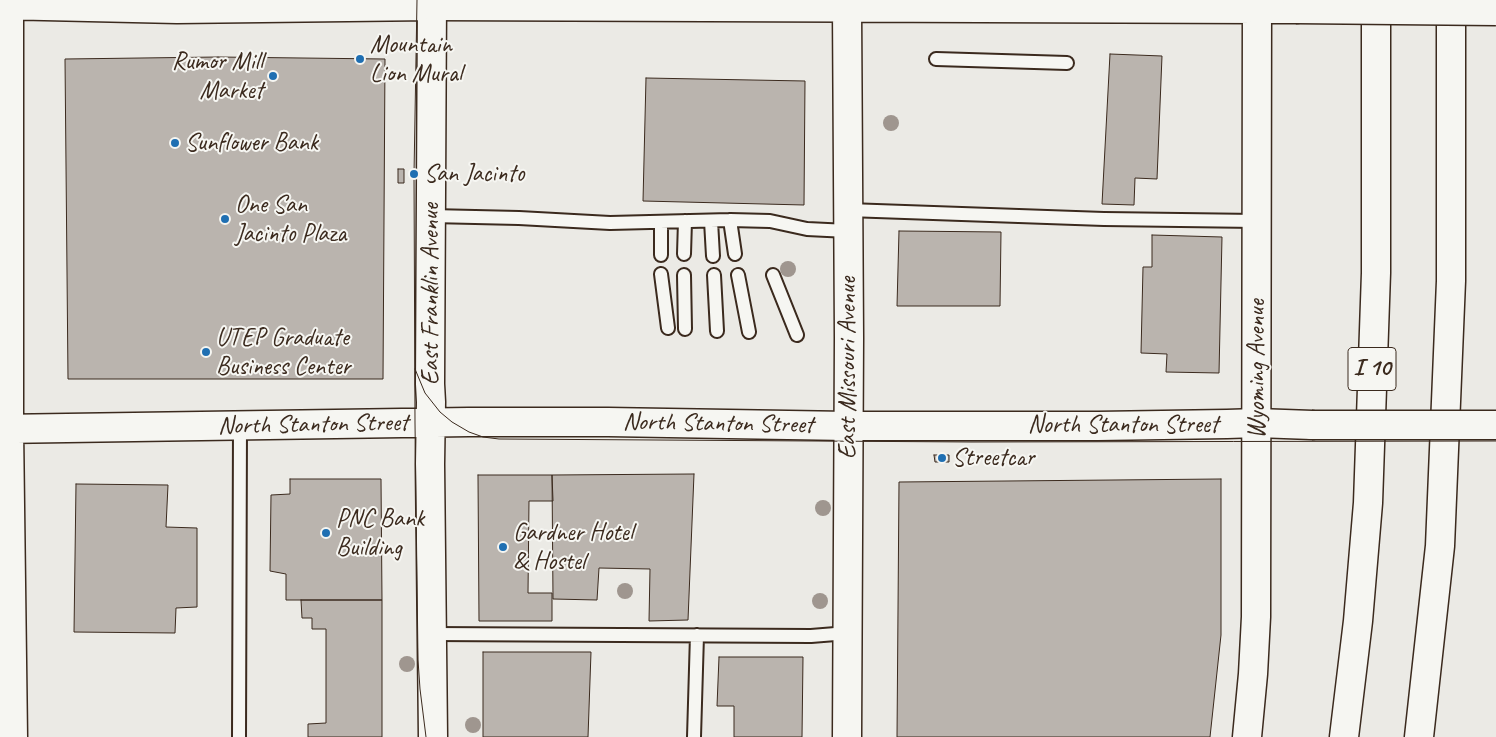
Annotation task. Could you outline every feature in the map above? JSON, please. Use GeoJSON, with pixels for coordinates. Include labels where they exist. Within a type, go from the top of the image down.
{"type":"FeatureCollection","features":[{"type":"Feature","properties":{"kind":"main road","name":"I 10"},"geometry":{"type":"LineString","coordinates":[[1344,737],[1358,621],[1368,503],[1376,273],[1376,0]]}},
{"type":"Feature","properties":{"kind":"main road"},"geometry":{"type":"LineString","coordinates":[[1419,737],[1440,546],[1451,281],[1451,0]]}},
{"type":"Feature","properties":{"kind":"main road"},"geometry":{"type":"LineString","coordinates":[[13,737],[5,429],[5,5],[177,9],[432,3],[1257,4],[1296,9],[1496,11]]}},
{"type":"Feature","properties":{"kind":"main road","name":"East Franklin Avenue"},"geometry":{"type":"LineString","coordinates":[[432,3],[430,384],[432,402],[430,422],[433,737]]}},
{"type":"Feature","properties":{"kind":"main road","name":"East Missouri Avenue"},"geometry":{"type":"LineString","coordinates":[[847,4],[847,737]]}},
{"type":"Feature","properties":{"kind":"main road","name":"Wyoming Avenue"},"geometry":{"type":"LineString","coordinates":[[1247,737],[1256,617],[1257,4]]}},
{"type":"Feature","properties":{"kind":"main road","name":"North Stanton Street"},"geometry":{"type":"LineString","coordinates":[[5,429],[430,422],[608,422],[848,426],[1118,426],[1257,423],[1312,425],[1496,425]]}},
{"type":"Feature","properties":{"kind":"lane"},"geometry":{"type":"LineString","coordinates":[[936,59],[1067,63]]}},
{"type":"Feature","properties":{"kind":"lane"},"geometry":{"type":"LineString","coordinates":[[431,216],[610,223],[747,220],[770,221],[807,230],[848,220],[1104,219],[1257,221]]}},
{"type":"Feature","properties":{"kind":"lane"},"geometry":{"type":"LineString","coordinates":[[730,220],[735,254]]}},
{"type":"Feature","properties":{"kind":"lane"},"geometry":{"type":"LineString","coordinates":[[684,254],[685,221]]}},
{"type":"Feature","properties":{"kind":"lane"},"geometry":{"type":"LineString","coordinates":[[711,221],[713,256]]}},
{"type":"Feature","properties":{"kind":"lane"},"geometry":{"type":"LineString","coordinates":[[661,222],[661,255]]}},
{"type":"Feature","properties":{"kind":"lane"},"geometry":{"type":"LineString","coordinates":[[661,274],[668,328]]}},
{"type":"Feature","properties":{"kind":"lane"},"geometry":{"type":"LineString","coordinates":[[684,274],[685,329]]}},
{"type":"Feature","properties":{"kind":"lane"},"geometry":{"type":"LineString","coordinates":[[714,275],[716,330]]}},
{"type":"Feature","properties":{"kind":"lane"},"geometry":{"type":"LineString","coordinates":[[738,275],[749,332]]}},
{"type":"Feature","properties":{"kind":"lane"},"geometry":{"type":"LineString","coordinates":[[773,275],[797,335]]}},
{"type":"Feature","properties":{"kind":"lane"},"geometry":{"type":"LineString","coordinates":[[239,737],[240,426]]}},
{"type":"Feature","properties":{"kind":"lane"},"geometry":{"type":"LineString","coordinates":[[432,634],[811,636],[848,633]]}},
{"type":"Feature","properties":{"kind":"lane"},"geometry":{"type":"LineString","coordinates":[[694,737],[697,635]]}},
{"type":"Feature","properties":{"kind":"building"},"geometry":{"type":"Polygon","coordinates":[[[1110,54],[1162,56],[1157,179],[1135,178],[1134,205],[1102,204],[1110,54]]]}},
{"type":"Feature","properties":{"kind":"building","name":"One San Jacinto Plaza"},"geometry":{"type":"Polygon","coordinates":[[[218,57],[385,59],[383,379],[68,379],[65,59],[218,57]]]}},
{"type":"Feature","properties":{"kind":"building"},"geometry":{"type":"Polygon","coordinates":[[[646,78],[805,81],[804,205],[643,201],[646,78]]]}},
{"type":"Feature","properties":{"kind":"building"},"geometry":{"type":"Polygon","coordinates":[[[398,169],[404,169],[404,183],[398,183],[398,169]]]}},
{"type":"Feature","properties":{"kind":"building"},"geometry":{"type":"Polygon","coordinates":[[[899,231],[1001,232],[1000,306],[897,306],[899,231]]]}},
{"type":"Feature","properties":{"kind":"building"},"geometry":{"type":"Polygon","coordinates":[[[1152,235],[1222,237],[1219,373],[1166,372],[1167,354],[1141,353],[1143,267],[1152,267],[1152,235]]]}},
{"type":"Feature","properties":{"kind":"building","name":"Streetcar"},"geometry":{"type":"Polygon","coordinates":[[[934,455],[949,455],[949,462],[935,462],[934,455]]]}},
{"type":"Feature","properties":{"kind":"building"},"geometry":{"type":"Polygon","coordinates":[[[694,474],[688,620],[649,621],[650,569],[599,568],[597,600],[553,599],[552,475],[694,474]]]}},
{"type":"Feature","properties":{"kind":"building","name":"Gardner Hotel & Hostel"},"geometry":{"type":"Polygon","coordinates":[[[478,475],[552,475],[553,501],[529,501],[528,593],[552,593],[552,621],[479,621],[478,475]]]}},
{"type":"Feature","properties":{"kind":"building","name":"PNC Bank Building"},"geometry":{"type":"Polygon","coordinates":[[[290,479],[381,479],[382,600],[286,600],[286,574],[270,571],[271,495],[290,494],[290,479]]]}},
{"type":"Feature","properties":{"kind":"building"},"geometry":{"type":"Polygon","coordinates":[[[1221,479],[1221,635],[1210,737],[897,737],[899,482],[1221,479]]]}},
{"type":"Feature","properties":{"kind":"building"},"geometry":{"type":"Polygon","coordinates":[[[76,484],[168,485],[166,527],[197,528],[197,607],[176,608],[175,633],[74,632],[76,484]]]}},
{"type":"Feature","properties":{"kind":"building"},"geometry":{"type":"Polygon","coordinates":[[[301,600],[382,600],[382,737],[308,737],[308,724],[326,723],[326,629],[312,629],[312,618],[302,618],[301,600]]]}},
{"type":"Feature","properties":{"kind":"building"},"geometry":{"type":"Polygon","coordinates":[[[483,652],[591,652],[588,737],[483,737],[483,652]]]}},
{"type":"Feature","properties":{"kind":"building"},"geometry":{"type":"Polygon","coordinates":[[[719,657],[803,657],[802,737],[734,737],[734,706],[717,706],[719,657]]]}},
{"type":"Feature","properties":{"kind":"tram line"},"geometry":{"type":"LineString","coordinates":[[417,0],[414,174],[415,423],[418,660],[426,737]]}},
{"type":"Feature","properties":{"kind":"tram line"},"geometry":{"type":"LineString","coordinates":[[415,369],[425,393],[440,412],[469,432],[483,437],[499,439],[971,442],[1496,441]]}},
{"type":"Feature","properties":{"kind":"place","name":"Mountain Lion Mural"},"geometry":{"type":"Point","coordinates":[360,59]}},
{"type":"Feature","properties":{"kind":"place","name":"Rumor Mill Market"},"geometry":{"type":"Point","coordinates":[273,76]}},
{"type":"Feature","properties":{"kind":"place","name":"Sunflower Bank"},"geometry":{"type":"Point","coordinates":[175,143]}},
{"type":"Feature","properties":{"kind":"place","name":"San Jacinto"},"geometry":{"type":"Point","coordinates":[414,174]}},
{"type":"Feature","properties":{"kind":"place","name":"One San Jacinto Plaza"},"geometry":{"type":"Point","coordinates":[225,219]}},
{"type":"Feature","properties":{"kind":"place","name":"UTEP Graduate Business Center"},"geometry":{"type":"Point","coordinates":[206,352]}},
{"type":"Feature","properties":{"kind":"place","name":"Streetcar"},"geometry":{"type":"Point","coordinates":[942,458]}},
{"type":"Feature","properties":{"kind":"place","name":"PNC Bank Building"},"geometry":{"type":"Point","coordinates":[326,533]}},
{"type":"Feature","properties":{"kind":"place","name":"Gardner Hotel & Hostel"},"geometry":{"type":"Point","coordinates":[503,547]}}]}
